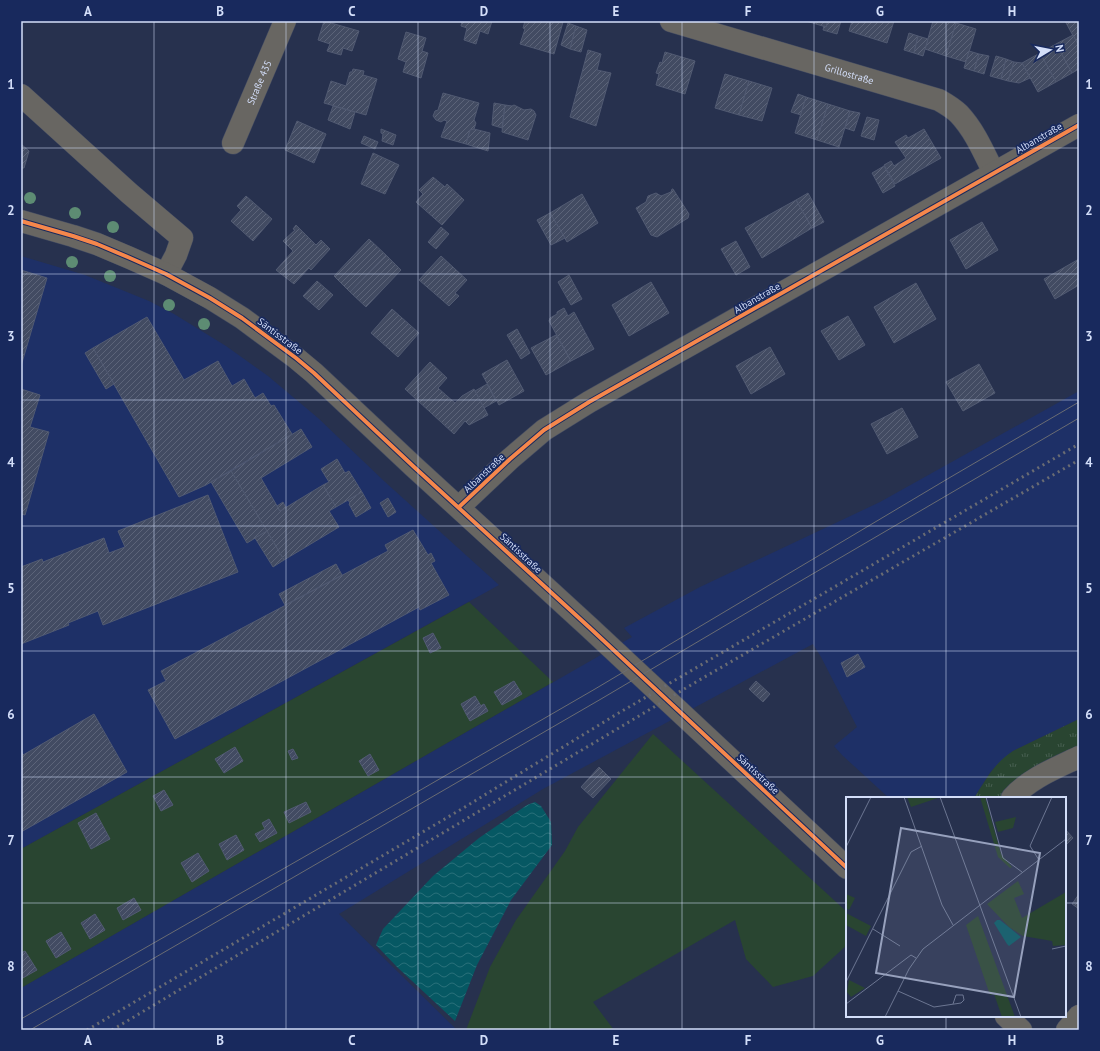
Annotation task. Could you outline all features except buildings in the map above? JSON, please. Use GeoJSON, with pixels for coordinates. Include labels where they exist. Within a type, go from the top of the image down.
{"type":"FeatureCollection","features":[{"type":"Feature","properties":{"kind":"street","name":"Straße 435"},"geometry":{"type":"LineString","coordinates":[[233,143],[285,21]]}},
{"type":"Feature","properties":{"kind":"street","name":"Grillostraße"},"geometry":{"type":"LineString","coordinates":[[671,21],[939,100],[959,114],[976,137],[994,173]]}},
{"type":"Feature","properties":{"kind":"street"},"geometry":{"type":"LineString","coordinates":[[21,94],[129,193],[182,238],[178,250],[166,274]]}},
{"type":"Feature","properties":{"kind":"street","name":"Albanstraße"},"geometry":{"type":"LineString","coordinates":[[459,507],[510,459],[544,430],[615,387],[1079,125]]}},
{"type":"Feature","properties":{"kind":"street","name":"Säntisstraße"},"geometry":{"type":"LineString","coordinates":[[21,221],[97,244],[166,274],[210,298],[242,318],[296,358],[590,628],[846,867]]}},
{"type":"Feature","properties":{"kind":"street"},"geometry":{"type":"LineString","coordinates":[[1013,797],[1018,791],[1044,773],[1079,757]]}},
{"type":"Feature","properties":{"kind":"street"},"geometry":{"type":"LineString","coordinates":[[1067,1030],[1079,1016]]}},
{"type":"Feature","properties":{"kind":"street"},"geometry":{"type":"LineString","coordinates":[[1007,1017],[1021,1030]]}},
{"type":"Feature","properties":{"kind":"shaded area"},"geometry":{"type":"Polygon","coordinates":[[[21,256],[85,275],[149,301],[174,314],[226,346],[268,376],[318,418],[384,481],[499,585],[21,849],[21,256]]]}},
{"type":"Feature","properties":{"kind":"shaded area"},"geometry":{"type":"Polygon","coordinates":[[[1079,391],[1079,719],[1013,751],[991,771],[975,797],[888,797],[842,755],[834,746],[857,727],[813,644],[543,789],[339,914],[457,1030],[21,1030],[21,988],[632,637],[624,628],[700,587],[880,502],[1079,391]]]}},
{"type":"Feature","properties":{"kind":"green space"},"geometry":{"type":"Polygon","coordinates":[[[469,602],[553,682],[21,988],[21,849],[469,602]]]}},
{"type":"Feature","properties":{"kind":"green space"},"geometry":{"type":"Polygon","coordinates":[[[1079,719],[1079,749],[1010,786],[1001,797],[975,797],[991,772],[1006,756],[1013,751],[1079,719]]]}},
{"type":"Feature","properties":{"kind":"green space"},"geometry":{"type":"Polygon","coordinates":[[[653,734],[846,911],[846,946],[813,976],[773,987],[746,959],[735,920],[593,1002],[614,1030],[466,1030],[490,967],[516,920],[565,851],[578,827],[653,734]]]}},
{"type":"Feature","properties":{"kind":"water"},"geometry":{"type":"Polygon","coordinates":[[[535,802],[541,806],[551,822],[552,845],[511,900],[477,965],[455,1021],[397,967],[376,945],[383,929],[433,876],[479,838],[527,805],[535,802]]]}},
{"type":"Feature","properties":{"kind":"tram line"},"geometry":{"type":"LineString","coordinates":[[21,1019],[595,689],[1079,402]]}},
{"type":"Feature","properties":{"kind":"tram line"},"geometry":{"type":"LineString","coordinates":[[30,1030],[601,699],[1079,418]]}},
{"type":"Feature","properties":{"kind":"railway"},"geometry":{"type":"LineString","coordinates":[[87,1030],[460,810],[617,714],[1079,444]]}},
{"type":"Feature","properties":{"kind":"railway"},"geometry":{"type":"LineString","coordinates":[[112,1030],[696,682],[1079,460]]}},
{"type":"Feature","properties":{"kind":"cycle path"},"geometry":{"type":"LineString","coordinates":[[459,507],[510,459],[544,430],[589,402],[1079,125]]}},
{"type":"Feature","properties":{"kind":"cycle path"},"geometry":{"type":"LineString","coordinates":[[21,221],[97,244],[166,274],[210,298],[242,318],[296,358],[590,628],[846,867]]}}]}
